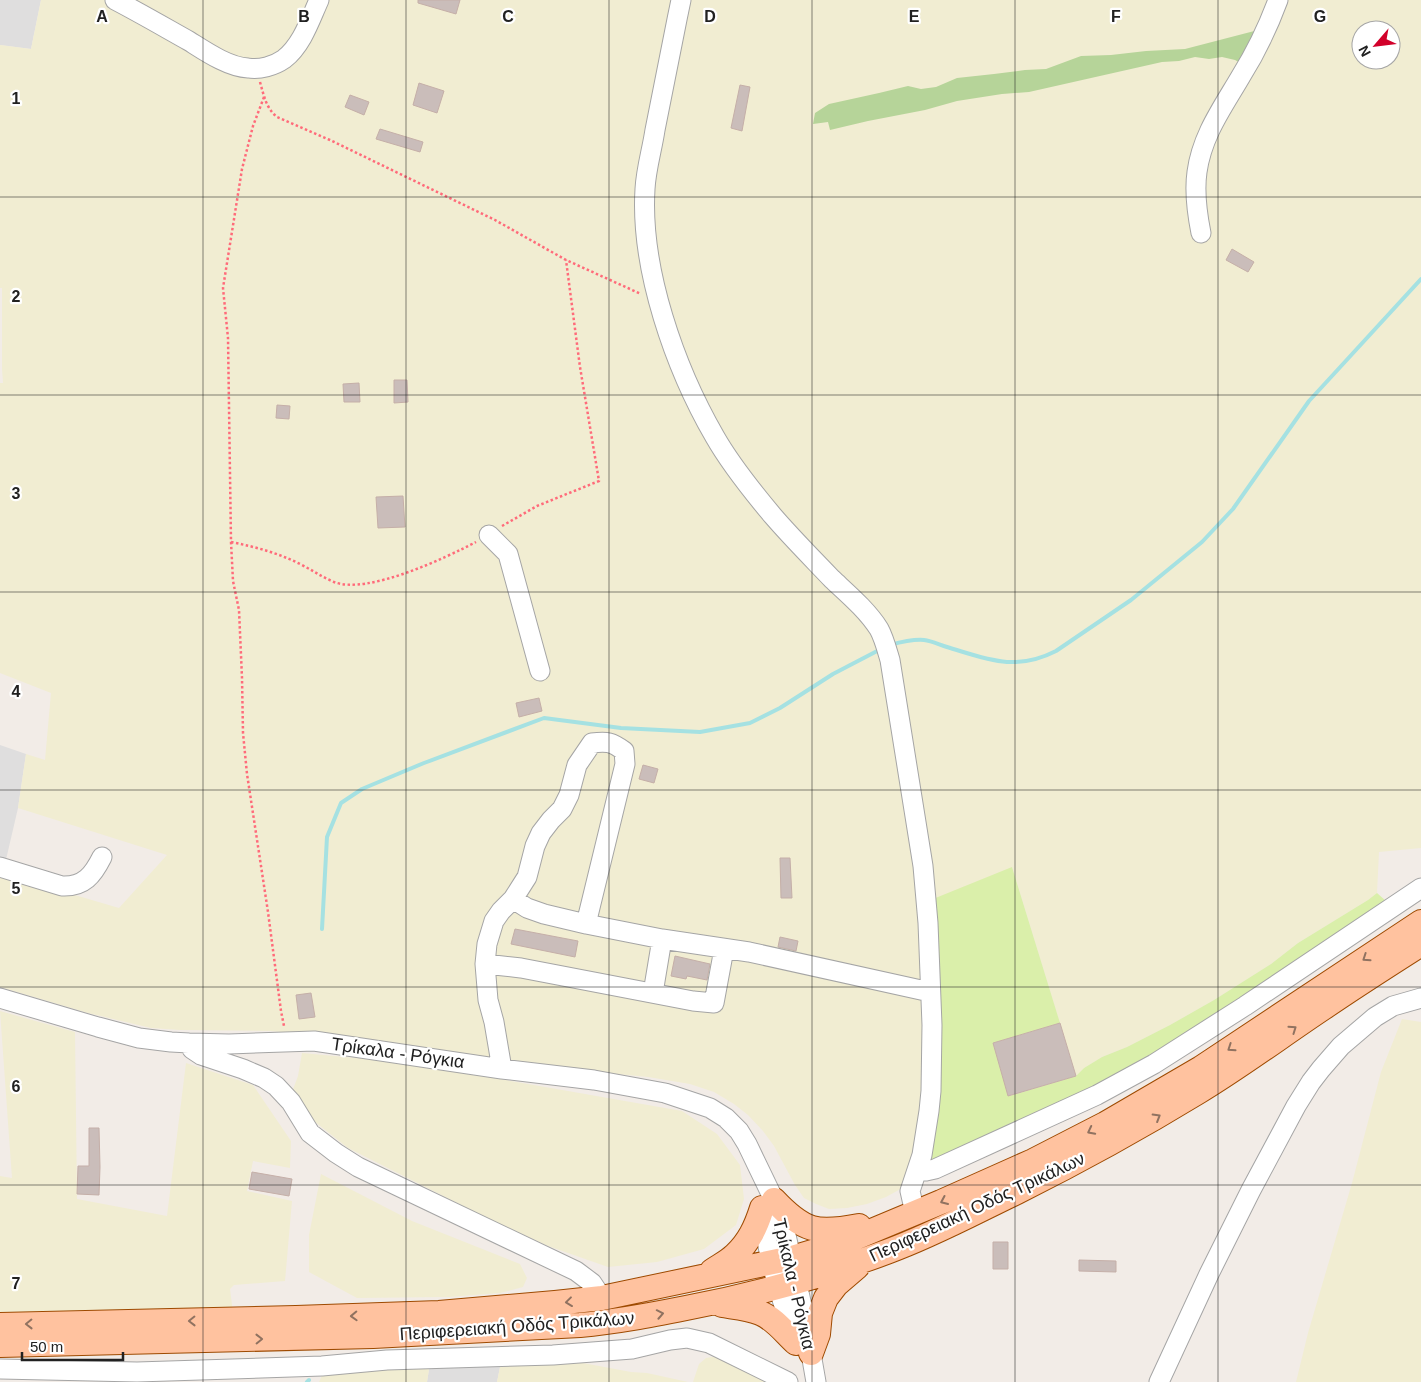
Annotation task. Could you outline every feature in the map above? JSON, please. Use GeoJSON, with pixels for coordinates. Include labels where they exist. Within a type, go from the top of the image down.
{"type":"FeatureCollection","features":[{"type":"Feature","properties":{"kind":"main road","name":"Περιφερειακή Οδός Τρικάλων"},"geometry":{"type":"LineString","coordinates":[[0,1325],[438,1313],[555,1303],[602,1298],[782,1260],[843,1243],[1033,1161],[1163,1092],[1421,922]]}},
{"type":"Feature","properties":{"kind":"main road","name":"Περιφερειακή Οδός Τρικάλων"},"geometry":{"type":"LineString","coordinates":[[0,1345],[319,1338],[438,1333],[607,1322],[712,1303],[788,1285],[891,1251],[968,1216],[1119,1140],[1200,1091],[1421,944]]}},
{"type":"Feature","properties":{"kind":"main road"},"geometry":{"type":"LineString","coordinates":[[707,1275],[734,1257],[756,1227],[768,1204],[802,1224],[817,1230],[842,1229],[910,1215]]}},
{"type":"Feature","properties":{"kind":"main road"},"geometry":{"type":"LineString","coordinates":[[811,1368],[820,1313],[826,1298],[836,1285],[866,1259]]}},
{"type":"Feature","properties":{"kind":"main road"},"geometry":{"type":"LineString","coordinates":[[712,1303],[762,1313],[775,1323],[811,1368]]}},
{"type":"Feature","properties":{"kind":"street"},"geometry":{"type":"LineString","coordinates":[[115,0],[215,56],[240,67],[258,69],[284,59],[292,50],[306,28],[319,0]]}},
{"type":"Feature","properties":{"kind":"street"},"geometry":{"type":"LineString","coordinates":[[681,0],[648,160],[645,189],[646,230],[659,302],[685,375],[704,417],[720,446],[764,506],[806,552],[863,609],[879,629],[890,660],[924,875],[932,1025],[929,1111],[924,1146],[910,1191],[910,1215]]}},
{"type":"Feature","properties":{"kind":"street"},"geometry":{"type":"LineString","coordinates":[[1201,233],[1195,193],[1201,152],[1209,130],[1260,43],[1278,0]]}},
{"type":"Feature","properties":{"kind":"street"},"geometry":{"type":"LineString","coordinates":[[489,534],[508,554],[540,671]]}},
{"type":"Feature","properties":{"kind":"street"},"geometry":{"type":"LineString","coordinates":[[502,1069],[494,1022],[488,1000],[485,964],[487,944],[494,921],[501,911],[514,899],[527,877],[535,846],[541,833],[562,810],[569,794],[577,765],[592,743],[605,741],[616,745],[624,751],[625,764],[586,924]]}},
{"type":"Feature","properties":{"kind":"street"},"geometry":{"type":"LineString","coordinates":[[0,867],[62,886],[69,886],[85,881],[93,874],[102,857]]}},
{"type":"Feature","properties":{"kind":"street"},"geometry":{"type":"LineString","coordinates":[[917,1170],[935,1169],[1098,1095],[1154,1064],[1245,1006],[1421,888]]}},
{"type":"Feature","properties":{"kind":"street"},"geometry":{"type":"LineString","coordinates":[[514,899],[535,911],[586,924],[662,939],[749,952],[930,992]]}},
{"type":"Feature","properties":{"kind":"street"},"geometry":{"type":"LineString","coordinates":[[653,993],[662,939]]}},
{"type":"Feature","properties":{"kind":"street"},"geometry":{"type":"LineString","coordinates":[[485,964],[521,968],[693,1001],[714,1003],[724,949]]}},
{"type":"Feature","properties":{"kind":"street","name":"Τρίκαλα - Ρόγκια"},"geometry":{"type":"LineString","coordinates":[[0,998],[119,1033],[164,1042],[314,1041],[502,1069],[594,1080],[665,1093],[710,1108],[726,1118],[739,1131],[762,1176],[788,1285],[811,1368]]}},
{"type":"Feature","properties":{"kind":"street"},"geometry":{"type":"LineString","coordinates":[[1159,1382],[1209,1274],[1251,1190],[1311,1082],[1341,1046],[1375,1017],[1393,1006],[1421,998]]}},
{"type":"Feature","properties":{"kind":"street"},"geometry":{"type":"LineString","coordinates":[[189,1043],[192,1049],[201,1056],[243,1069],[264,1078],[276,1086],[290,1102],[310,1133],[358,1167],[576,1271],[592,1283],[602,1298]]}},
{"type":"Feature","properties":{"kind":"street"},"geometry":{"type":"LineString","coordinates":[[0,1369],[137,1372],[322,1366],[386,1360],[562,1354],[632,1349],[687,1338],[709,1343],[787,1381],[799,1380],[811,1368]]}},
{"type":"Feature","properties":{"kind":"path"},"geometry":{"type":"LineString","coordinates":[[258,69],[264,97],[269,109],[277,117],[330,140],[495,220],[566,260],[659,302]]}},
{"type":"Feature","properties":{"kind":"path"},"geometry":{"type":"LineString","coordinates":[[264,97],[253,126],[242,169],[223,288],[228,338],[231,542],[233,581],[238,610],[243,733],[247,774],[260,853],[281,1011],[288,1042]]}},
{"type":"Feature","properties":{"kind":"path"},"geometry":{"type":"LineString","coordinates":[[231,542],[258,547],[279,554],[336,583],[348,584],[378,581],[420,568],[465,548],[537,506],[600,481],[580,367],[566,260]]}},
{"type":"Feature","properties":{"kind":"shaded area"},"geometry":{"type":"Polygon","coordinates":[[[0,0],[41,0],[31,49],[0,45],[0,0]]]}},
{"type":"Feature","properties":{"kind":"shaded area"},"geometry":{"type":"Polygon","coordinates":[[[41,0],[1421,0],[1421,848],[1379,852],[1377,893],[1368,900],[1298,943],[1271,964],[1214,1000],[1127,1047],[1102,1057],[1084,1068],[1076,1076],[1012,867],[925,1105],[906,1186],[886,1197],[867,1204],[847,1208],[829,1209],[804,1198],[774,1146],[748,1115],[714,1092],[690,1084],[648,1077],[557,1068],[368,1041],[271,1031],[151,1028],[88,1013],[0,987],[0,873],[119,908],[167,855],[18,808],[26,754],[45,760],[51,693],[0,673],[0,383],[3,383],[2,288],[0,288],[0,45],[31,49],[41,0]]]}},
{"type":"Feature","properties":{"kind":"shaded area"},"geometry":{"type":"Polygon","coordinates":[[[0,745],[26,754],[18,808],[5,864],[0,863],[0,745]]]}},
{"type":"Feature","properties":{"kind":"shaded area"},"geometry":{"type":"Polygon","coordinates":[[[0,1011],[75,1032],[77,1199],[167,1216],[186,1063],[253,1085],[291,1141],[290,1168],[253,1161],[247,1191],[292,1201],[285,1281],[234,1285],[230,1289],[233,1313],[0,1317],[0,1176],[12,1178],[0,1011]]]}},
{"type":"Feature","properties":{"kind":"shaded area"},"geometry":{"type":"Polygon","coordinates":[[[1402,1019],[1421,1022],[1421,1382],[1296,1382],[1381,1072],[1402,1019]]]}},
{"type":"Feature","properties":{"kind":"shaded area"},"geometry":{"type":"Polygon","coordinates":[[[302,1053],[367,1059],[494,1078],[682,1111],[717,1134],[740,1165],[744,1199],[736,1225],[704,1249],[657,1262],[608,1267],[548,1246],[489,1219],[348,1148],[315,1122],[292,1092],[298,1076],[302,1053]]]}},
{"type":"Feature","properties":{"kind":"shaded area"},"geometry":{"type":"Polygon","coordinates":[[[321,1174],[412,1221],[520,1264],[527,1278],[523,1287],[500,1293],[449,1297],[357,1298],[309,1272],[309,1235],[321,1174]]]}},
{"type":"Feature","properties":{"kind":"shaded area"},"geometry":{"type":"Polygon","coordinates":[[[718,1356],[769,1382],[693,1382],[699,1364],[706,1358],[718,1356]]]}},
{"type":"Feature","properties":{"kind":"shaded area"},"geometry":{"type":"Polygon","coordinates":[[[567,1360],[631,1372],[647,1373],[688,1382],[497,1382],[501,1362],[567,1360]]]}},
{"type":"Feature","properties":{"kind":"shaded area"},"geometry":{"type":"Polygon","coordinates":[[[501,1362],[497,1382],[427,1382],[430,1363],[501,1362]]]}},
{"type":"Feature","properties":{"kind":"shaded area"},"geometry":{"type":"Polygon","coordinates":[[[430,1363],[427,1382],[319,1382],[325,1369],[430,1363]]]}},
{"type":"Feature","properties":{"kind":"green space"},"geometry":{"type":"Polygon","coordinates":[[[1262,29],[1244,65],[1235,60],[1222,57],[1209,59],[1195,57],[1179,61],[1162,62],[1029,92],[957,101],[925,110],[830,130],[828,122],[813,124],[815,113],[829,104],[908,86],[921,89],[936,87],[957,78],[1046,69],[1081,56],[1185,49],[1262,29]]]}},
{"type":"Feature","properties":{"kind":"green space"},"geometry":{"type":"Polygon","coordinates":[[[1012,867],[1060,1023],[993,1043],[1009,1096],[1076,1076],[1084,1068],[1102,1057],[1127,1047],[1214,1000],[1271,964],[1298,943],[1377,893],[1386,901],[1152,1059],[928,1166],[933,899],[1012,867]]]}},
{"type":"Feature","properties":{"kind":"building"},"geometry":{"type":"Polygon","coordinates":[[[418,0],[460,0],[456,14],[418,3],[418,0]]]}},
{"type":"Feature","properties":{"kind":"building"},"geometry":{"type":"Polygon","coordinates":[[[419,83],[444,91],[437,113],[413,105],[419,83]]]}},
{"type":"Feature","properties":{"kind":"building"},"geometry":{"type":"Polygon","coordinates":[[[740,85],[750,87],[742,131],[731,128],[740,85]]]}},
{"type":"Feature","properties":{"kind":"building"},"geometry":{"type":"Polygon","coordinates":[[[350,95],[369,102],[364,115],[345,107],[350,95]]]}},
{"type":"Feature","properties":{"kind":"building"},"geometry":{"type":"Polygon","coordinates":[[[380,129],[423,142],[420,152],[376,139],[380,129]]]}},
{"type":"Feature","properties":{"kind":"building"},"geometry":{"type":"Polygon","coordinates":[[[1232,249],[1254,262],[1248,272],[1226,260],[1232,249]]]}},
{"type":"Feature","properties":{"kind":"building"},"geometry":{"type":"Polygon","coordinates":[[[394,380],[407,380],[408,402],[394,403],[394,380]]]}},
{"type":"Feature","properties":{"kind":"building"},"geometry":{"type":"Polygon","coordinates":[[[359,383],[360,402],[344,402],[343,384],[359,383]]]}},
{"type":"Feature","properties":{"kind":"building"},"geometry":{"type":"Polygon","coordinates":[[[277,405],[290,406],[289,419],[276,418],[277,405]]]}},
{"type":"Feature","properties":{"kind":"building"},"geometry":{"type":"Polygon","coordinates":[[[403,496],[405,527],[378,528],[376,497],[403,496]]]}},
{"type":"Feature","properties":{"kind":"building"},"geometry":{"type":"Polygon","coordinates":[[[539,698],[542,711],[519,717],[516,703],[539,698]]]}},
{"type":"Feature","properties":{"kind":"building"},"geometry":{"type":"Polygon","coordinates":[[[643,765],[658,769],[654,783],[639,779],[643,765]]]}},
{"type":"Feature","properties":{"kind":"building"},"geometry":{"type":"Polygon","coordinates":[[[780,858],[790,858],[792,898],[781,898],[780,858]]]}},
{"type":"Feature","properties":{"kind":"building"},"geometry":{"type":"Polygon","coordinates":[[[515,929],[578,941],[575,957],[511,944],[515,929]]]}},
{"type":"Feature","properties":{"kind":"building"},"geometry":{"type":"Polygon","coordinates":[[[780,937],[798,941],[796,951],[778,947],[780,937]]]}},
{"type":"Feature","properties":{"kind":"building"},"geometry":{"type":"Polygon","coordinates":[[[675,956],[710,964],[707,980],[687,976],[686,979],[671,976],[675,956]]]}},
{"type":"Feature","properties":{"kind":"building"},"geometry":{"type":"Polygon","coordinates":[[[311,993],[315,1017],[299,1019],[296,995],[311,993]]]}},
{"type":"Feature","properties":{"kind":"building"},"geometry":{"type":"Polygon","coordinates":[[[1060,1023],[1076,1076],[1008,1096],[993,1043],[1060,1023]]]}},
{"type":"Feature","properties":{"kind":"building"},"geometry":{"type":"Polygon","coordinates":[[[89,1128],[99,1128],[99,1195],[77,1194],[78,1166],[89,1166],[89,1128]]]}},
{"type":"Feature","properties":{"kind":"building"},"geometry":{"type":"Polygon","coordinates":[[[252,1172],[292,1179],[289,1196],[249,1189],[252,1172]]]}},
{"type":"Feature","properties":{"kind":"building"},"geometry":{"type":"Polygon","coordinates":[[[993,1242],[1008,1242],[1008,1269],[993,1269],[993,1242]]]}},
{"type":"Feature","properties":{"kind":"building"},"geometry":{"type":"Polygon","coordinates":[[[1079,1260],[1116,1261],[1116,1272],[1079,1271],[1079,1260]]]}},
{"type":"Feature","properties":{"kind":"waterway"},"geometry":{"type":"LineString","coordinates":[[890,645],[911,640],[924,640],[988,659],[1014,662],[1027,661],[1056,651],[1131,600],[1202,542],[1233,509],[1309,401],[1421,279]]}},
{"type":"Feature","properties":{"kind":"waterway"},"geometry":{"type":"LineString","coordinates":[[322,929],[327,837],[341,803],[362,789],[424,763],[544,718],[621,728],[700,732],[750,723],[780,708],[833,674],[881,649]]}}]}
